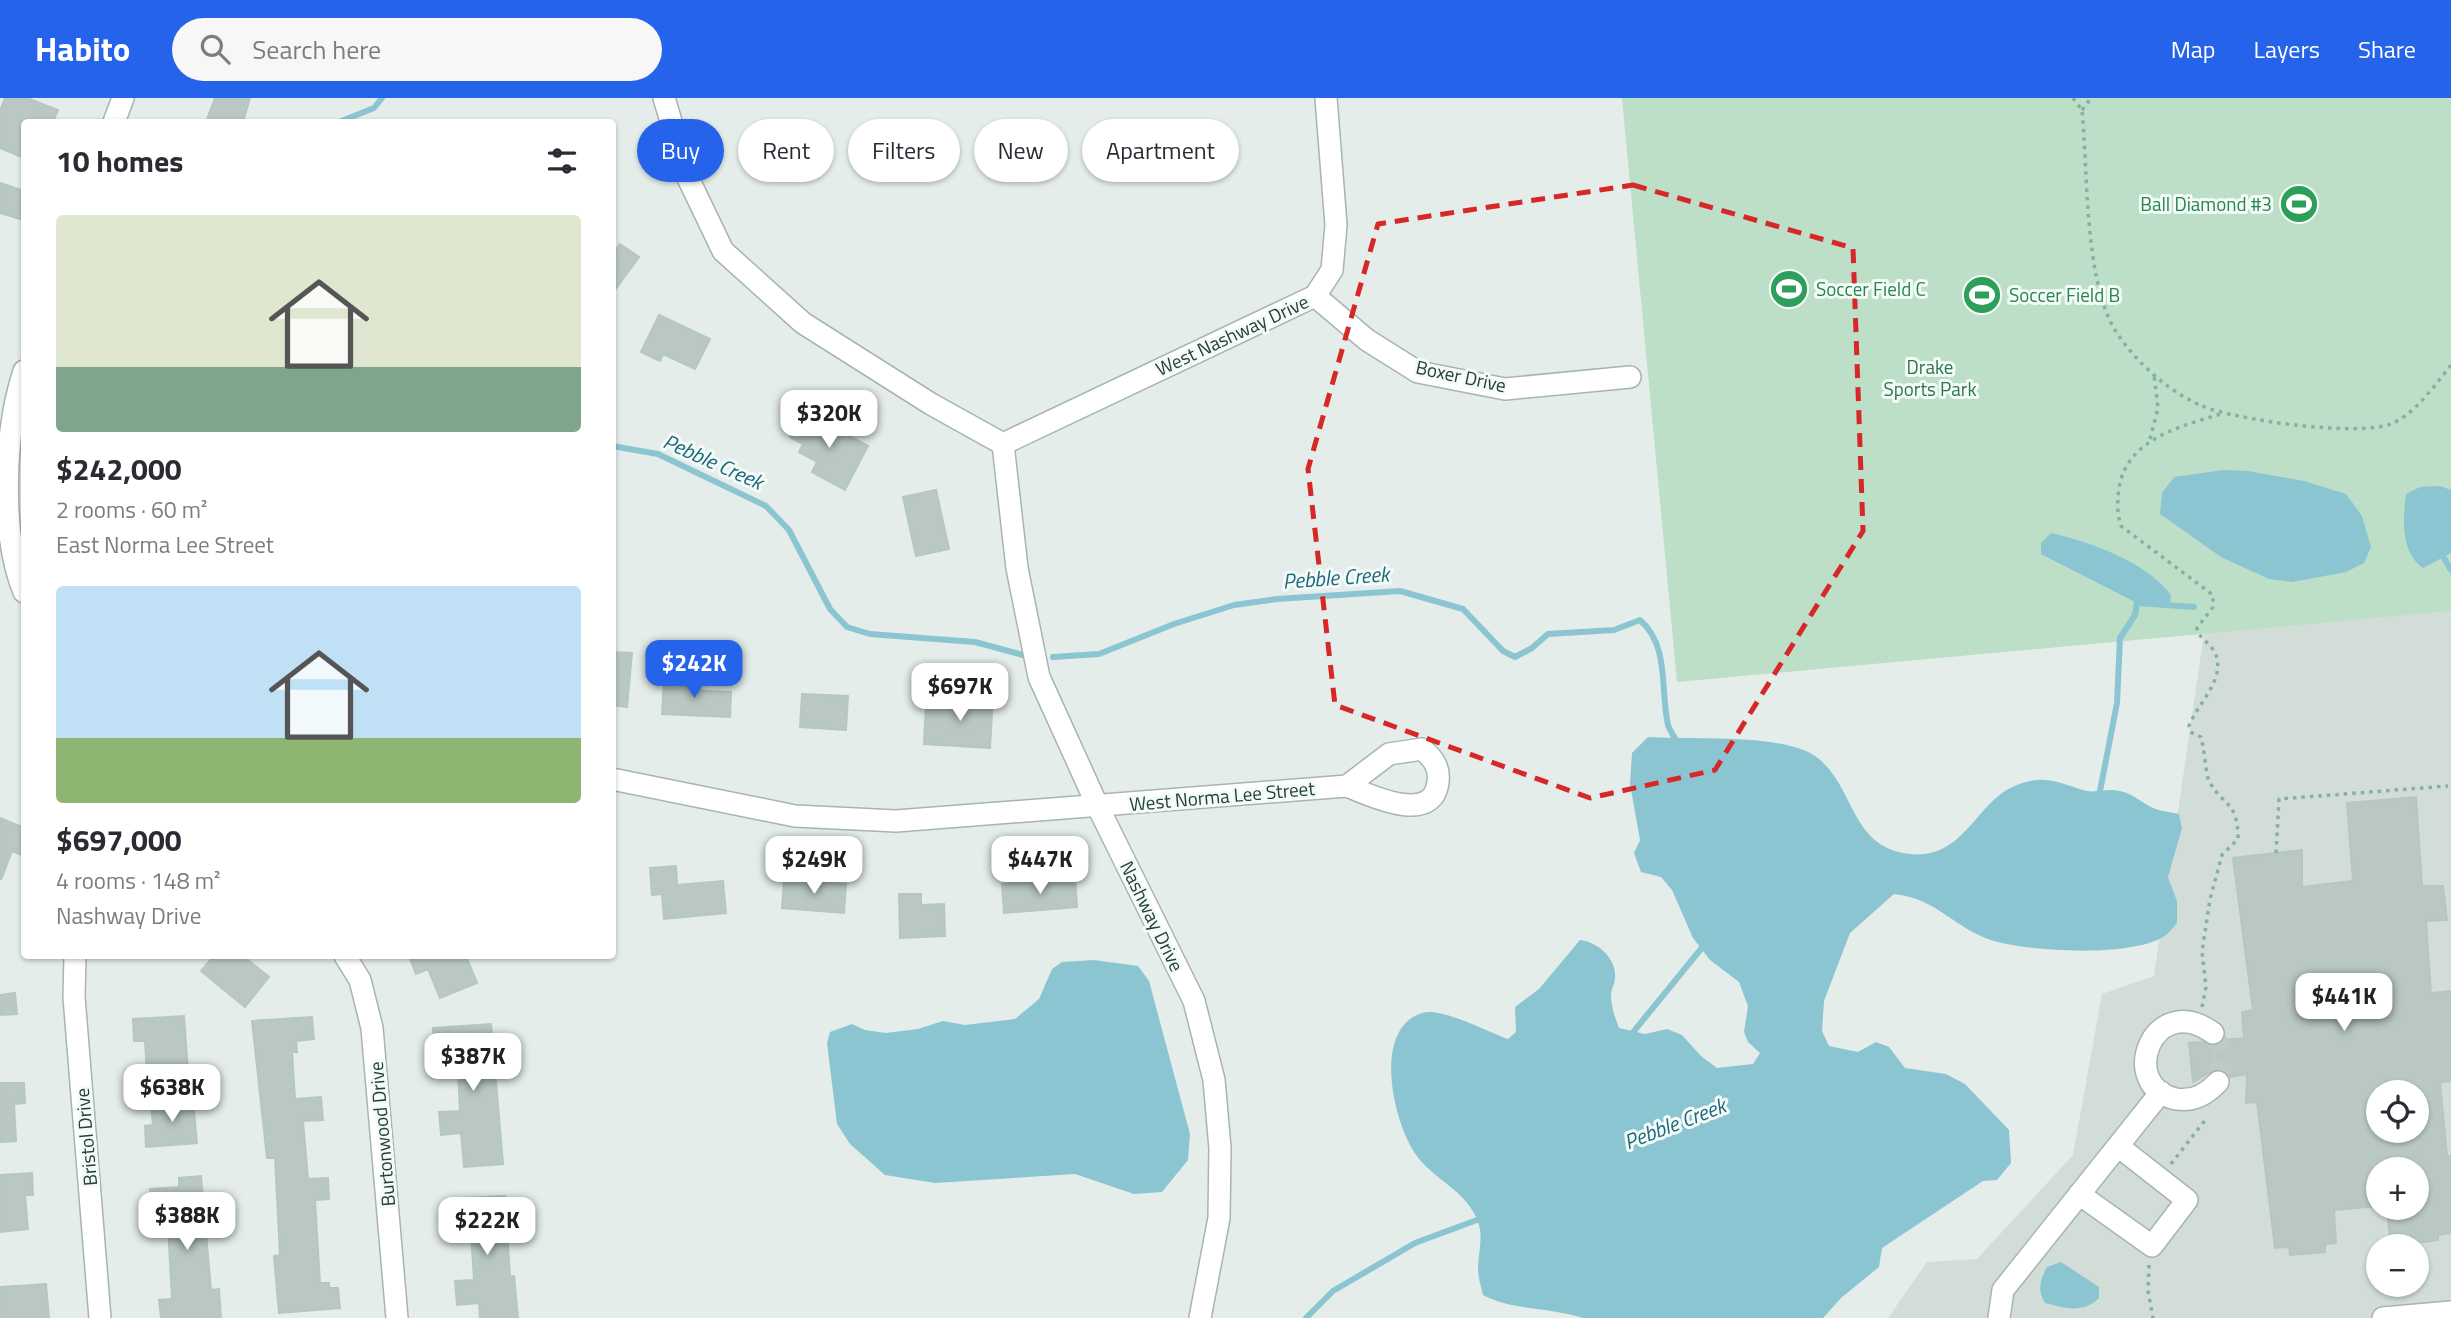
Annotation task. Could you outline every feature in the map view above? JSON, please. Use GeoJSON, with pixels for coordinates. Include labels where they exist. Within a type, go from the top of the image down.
{"type":"FeatureCollection","features":[{"type":"Feature","properties":{"kind":"street"},"geometry":{"type":"LineString","coordinates":[[115,119],[123,98]]}},
{"type":"Feature","properties":{"kind":"street"},"geometry":{"type":"LineString","coordinates":[[664,98],[688,178],[723,251],[803,323],[931,404],[1003,444]]}},
{"type":"Feature","properties":{"kind":"street","name":"West Nashway Drive"},"geometry":{"type":"LineString","coordinates":[[1003,444],[1315,296],[1332,270],[1336,226],[1326,98]]}},
{"type":"Feature","properties":{"kind":"street","name":"Boxer Drive"},"geometry":{"type":"LineString","coordinates":[[1315,296],[1367,340],[1418,372],[1505,388],[1630,377]]}},
{"type":"Feature","properties":{"kind":"street"},"geometry":{"type":"LineString","coordinates":[[21,388],[3,487],[4,548],[21,585]]}},
{"type":"Feature","properties":{"kind":"street","name":"Nashway Drive"},"geometry":{"type":"LineString","coordinates":[[1003,444],[1017,568],[1039,677],[1098,807],[1194,1001],[1214,1080],[1220,1148],[1219,1218],[1200,1318]]}},
{"type":"Feature","properties":{"kind":"street","name":"West Norma Lee Street"},"geometry":{"type":"LineString","coordinates":[[616,780],[795,816],[896,821],[1347,786]]}},
{"type":"Feature","properties":{"kind":"street","name":"Bristol Drive"},"geometry":{"type":"LineString","coordinates":[[75,959],[74,997],[100,1318]]}},
{"type":"Feature","properties":{"kind":"street","name":"Burtonwood Drive"},"geometry":{"type":"LineString","coordinates":[[347,959],[360,980],[372,1028],[397,1318]]}},
{"type":"Feature","properties":{"kind":"street"},"geometry":{"type":"LineString","coordinates":[[2205,1028],[2177,1022],[2165,1027],[2148,1046],[2147,1071],[2161,1092],[2185,1100],[2198,1098],[2218,1082]]}},
{"type":"Feature","properties":{"kind":"street"},"geometry":{"type":"LineString","coordinates":[[1999,1318],[2003,1290],[2161,1092]]}},
{"type":"Feature","properties":{"kind":"street"},"geometry":{"type":"LineString","coordinates":[[2079,1194],[2152,1246],[2187,1200],[2118,1146]]}},
{"type":"Feature","properties":{"kind":"street"},"geometry":{"type":"LineString","coordinates":[[2383,1318],[2451,1312]]}},
{"type":"Feature","properties":{"kind":"path"},"geometry":{"type":"LineString","coordinates":[[2073,98],[2082,110],[2091,225],[2105,303],[2115,328],[2154,374],[2185,397],[2224,413],[2339,429],[2376,427],[2402,417],[2451,365]]}},
{"type":"Feature","properties":{"kind":"path"},"geometry":{"type":"LineString","coordinates":[[2082,110],[2091,98]]}},
{"type":"Feature","properties":{"kind":"path"},"geometry":{"type":"LineString","coordinates":[[2150,441],[2158,408],[2154,374]]}},
{"type":"Feature","properties":{"kind":"path"},"geometry":{"type":"LineString","coordinates":[[2205,1028],[2203,952],[2210,899],[2222,855],[2238,839],[2236,814],[2208,780],[2207,758],[2201,737],[2192,733],[2189,726],[2217,673],[2217,655],[2198,634],[2197,628],[2213,607],[2213,595],[2173,562],[2121,526],[2118,517],[2120,481],[2130,460],[2150,441],[2169,430],[2224,413]]}},
{"type":"Feature","properties":{"kind":"path"},"geometry":{"type":"LineString","coordinates":[[2276,853],[2280,799],[2448,786]]}},
{"type":"Feature","properties":{"kind":"path"},"geometry":{"type":"LineString","coordinates":[[2162,1180],[2188,1138],[2206,1119]]}},
{"type":"Feature","properties":{"kind":"path"},"geometry":{"type":"LineString","coordinates":[[2152,1246],[2148,1291],[2153,1318]]}},
{"type":"Feature","properties":{"kind":"highlighted area"},"geometry":{"type":"Polygon","coordinates":[[[1633,185],[1853,248],[1863,531],[1715,770],[1590,798],[1335,705],[1308,469],[1378,224],[1633,185]]]}},
{"type":"Feature","properties":{"kind":"shaded area"},"geometry":{"type":"Polygon","coordinates":[[[2451,611],[2451,1318],[1888,1318],[1927,1262],[1977,1259],[2073,1155],[2102,994],[2154,976],[2204,633],[2451,611]]]}},
{"type":"Feature","properties":{"kind":"green space","name":"Drake Sports Park"},"geometry":{"type":"Polygon","coordinates":[[[1622,98],[2451,98],[2451,611],[1677,682],[1622,98]]]}},
{"type":"Feature","properties":{"kind":"water"},"geometry":{"type":"Polygon","coordinates":[[[2223,470],[2248,471],[2304,481],[2346,494],[2362,516],[2371,547],[2364,563],[2346,572],[2292,582],[2269,579],[2221,557],[2160,514],[2162,493],[2174,477],[2223,470]]]}},
{"type":"Feature","properties":{"kind":"water"},"geometry":{"type":"Polygon","coordinates":[[[2440,486],[2451,490],[2451,553],[2423,568],[2410,553],[2407,544],[2404,524],[2406,494],[2420,487],[2440,486]]]}},
{"type":"Feature","properties":{"kind":"water"},"geometry":{"type":"Polygon","coordinates":[[[2051,533],[2100,548],[2133,563],[2161,583],[2171,595],[2170,603],[2137,603],[2041,554],[2041,543],[2051,533]]]}},
{"type":"Feature","properties":{"kind":"water"},"geometry":{"type":"Polygon","coordinates":[[[1648,737],[1734,739],[1800,749],[1815,756],[1828,768],[1864,828],[1875,840],[1890,849],[1910,854],[1929,853],[1944,848],[1957,839],[2003,793],[2017,785],[2035,780],[2051,781],[2087,791],[2120,791],[2153,808],[2179,814],[2182,828],[2168,877],[2177,901],[2177,923],[2166,935],[2151,942],[2106,950],[2029,948],[1978,935],[1923,902],[1894,894],[1850,933],[1824,1001],[1822,1031],[1829,1046],[1858,1052],[1876,1042],[1889,1047],[1905,1068],[1946,1074],[1965,1084],[2009,1130],[2011,1163],[1997,1180],[1983,1181],[1882,1248],[1879,1267],[1841,1298],[1823,1318],[1583,1318],[1507,1304],[1483,1295],[1478,1272],[1480,1230],[1476,1217],[1465,1200],[1420,1160],[1410,1146],[1395,1105],[1392,1059],[1396,1038],[1406,1023],[1422,1013],[1430,1012],[1465,1021],[1508,1039],[1516,1032],[1515,1007],[1539,989],[1580,940],[1605,952],[1613,964],[1615,978],[1611,999],[1619,1028],[1645,1034],[1667,1029],[1682,1035],[1701,1056],[1717,1068],[1753,1064],[1760,1053],[1748,1042],[1744,1032],[1748,1006],[1739,982],[1710,960],[1693,938],[1672,890],[1661,877],[1641,872],[1634,853],[1640,840],[1630,784],[1632,753],[1648,737]]]}},
{"type":"Feature","properties":{"kind":"water"},"geometry":{"type":"Polygon","coordinates":[[[1094,960],[1138,966],[1149,981],[1190,1134],[1188,1160],[1162,1192],[1134,1194],[1075,1174],[935,1183],[885,1175],[850,1144],[837,1124],[827,1043],[830,1032],[852,1024],[865,1030],[886,1033],[918,1029],[943,1021],[965,1025],[1015,1019],[1039,999],[1052,969],[1062,962],[1094,960]]]}},
{"type":"Feature","properties":{"kind":"water"},"geometry":{"type":"Polygon","coordinates":[[[2061,1262],[2099,1287],[2099,1298],[2080,1308],[2045,1303],[2040,1289],[2043,1276],[2047,1267],[2061,1262]]]}},
{"type":"Feature","properties":{"kind":"building"},"geometry":{"type":"Polygon","coordinates":[[[5,98],[27,98],[58,110],[54,119],[21,119],[21,157],[0,148],[0,111],[5,98]]]}},
{"type":"Feature","properties":{"kind":"building"},"geometry":{"type":"Polygon","coordinates":[[[215,98],[250,98],[244,119],[207,119],[215,98]]]}},
{"type":"Feature","properties":{"kind":"building"},"geometry":{"type":"Polygon","coordinates":[[[0,183],[21,190],[20,219],[0,213],[0,183]]]}},
{"type":"Feature","properties":{"kind":"building"},"geometry":{"type":"Polygon","coordinates":[[[620,244],[639,257],[616,289],[616,250],[620,244]]]}},
{"type":"Feature","properties":{"kind":"building"},"geometry":{"type":"Polygon","coordinates":[[[659,315],[710,339],[695,369],[663,354],[660,361],[641,352],[659,315]]]}},
{"type":"Feature","properties":{"kind":"building"},"geometry":{"type":"Polygon","coordinates":[[[804,412],[868,446],[845,490],[812,472],[817,462],[799,452],[803,444],[790,437],[804,412]]]}},
{"type":"Feature","properties":{"kind":"building"},"geometry":{"type":"Polygon","coordinates":[[[936,490],[949,549],[916,556],[903,497],[936,490]]]}},
{"type":"Feature","properties":{"kind":"building"},"geometry":{"type":"Polygon","coordinates":[[[616,652],[632,653],[627,707],[616,706],[616,652]]]}},
{"type":"Feature","properties":{"kind":"building"},"geometry":{"type":"Polygon","coordinates":[[[664,679],[691,680],[690,690],[731,692],[730,717],[662,714],[664,679]]]}},
{"type":"Feature","properties":{"kind":"building"},"geometry":{"type":"Polygon","coordinates":[[[802,694],[848,696],[846,730],[800,727],[802,694]]]}},
{"type":"Feature","properties":{"kind":"building"},"geometry":{"type":"Polygon","coordinates":[[[970,695],[993,696],[990,748],[924,744],[926,702],[970,705],[970,695]]]}},
{"type":"Feature","properties":{"kind":"building"},"geometry":{"type":"Polygon","coordinates":[[[2416,797],[2422,886],[2443,886],[2447,920],[2426,921],[2431,993],[2451,991],[2451,1081],[2440,1082],[2447,1156],[2451,1156],[2451,1233],[2438,1235],[2438,1240],[2429,1241],[2429,1234],[2389,1234],[2388,1220],[2429,1220],[2429,1157],[2366,1157],[2366,1207],[2334,1210],[2336,1243],[2325,1244],[2325,1252],[2290,1255],[2289,1247],[2275,1248],[2257,1102],[2246,1103],[2247,1074],[2230,1077],[2222,1070],[2215,1069],[2193,1082],[2189,1043],[2202,1042],[2215,1046],[2224,1040],[2244,1038],[2242,1012],[2253,1010],[2233,858],[2302,850],[2302,887],[2353,881],[2347,803],[2416,797]]]}},
{"type":"Feature","properties":{"kind":"building"},"geometry":{"type":"Polygon","coordinates":[[[0,818],[21,827],[21,855],[12,851],[1,880],[0,818]]]}},
{"type":"Feature","properties":{"kind":"building"},"geometry":{"type":"Polygon","coordinates":[[[676,866],[677,885],[723,881],[726,913],[664,919],[662,894],[652,895],[650,868],[676,866]]]}},
{"type":"Feature","properties":{"kind":"building"},"geometry":{"type":"Polygon","coordinates":[[[1075,878],[1077,907],[1004,913],[1002,884],[1075,878]]]}},
{"type":"Feature","properties":{"kind":"building"},"geometry":{"type":"Polygon","coordinates":[[[784,880],[846,884],[844,913],[782,908],[784,880]]]}},
{"type":"Feature","properties":{"kind":"building"},"geometry":{"type":"Polygon","coordinates":[[[899,894],[921,894],[921,905],[944,904],[945,936],[900,938],[899,894]]]}},
{"type":"Feature","properties":{"kind":"building"},"geometry":{"type":"Polygon","coordinates":[[[211,959],[247,959],[269,977],[245,1007],[201,971],[211,959]]]}},
{"type":"Feature","properties":{"kind":"building"},"geometry":{"type":"Polygon","coordinates":[[[410,959],[467,959],[477,983],[440,998],[428,969],[416,974],[410,959]]]}},
{"type":"Feature","properties":{"kind":"building"},"geometry":{"type":"Polygon","coordinates":[[[15,993],[17,1014],[0,1015],[0,995],[15,993]]]}},
{"type":"Feature","properties":{"kind":"building"},"geometry":{"type":"Polygon","coordinates":[[[184,1016],[188,1072],[147,1074],[145,1041],[134,1041],[133,1019],[184,1016]]]}},
{"type":"Feature","properties":{"kind":"building"},"geometry":{"type":"Polygon","coordinates":[[[312,1017],[314,1039],[296,1041],[297,1052],[292,1052],[295,1099],[321,1097],[323,1120],[303,1121],[308,1179],[328,1178],[329,1199],[315,1200],[320,1283],[329,1283],[329,1288],[338,1288],[340,1308],[279,1313],[274,1256],[280,1255],[275,1158],[267,1158],[252,1021],[312,1017]]]}},
{"type":"Feature","properties":{"kind":"building"},"geometry":{"type":"Polygon","coordinates":[[[491,1024],[503,1164],[464,1167],[461,1133],[441,1135],[439,1112],[460,1111],[458,1072],[453,1072],[451,1050],[435,1052],[433,1028],[491,1024]]]}},
{"type":"Feature","properties":{"kind":"building"},"geometry":{"type":"Polygon","coordinates":[[[0,1083],[24,1083],[25,1103],[14,1104],[16,1141],[0,1142],[0,1083]]]}},
{"type":"Feature","properties":{"kind":"building"},"geometry":{"type":"Polygon","coordinates":[[[193,1100],[197,1143],[146,1147],[145,1126],[153,1125],[151,1103],[193,1100]]]}},
{"type":"Feature","properties":{"kind":"building"},"geometry":{"type":"Polygon","coordinates":[[[32,1173],[33,1195],[25,1195],[28,1229],[0,1232],[0,1175],[32,1173]]]}},
{"type":"Feature","properties":{"kind":"building"},"geometry":{"type":"Polygon","coordinates":[[[201,1176],[211,1290],[219,1289],[221,1318],[161,1318],[159,1300],[172,1299],[167,1208],[151,1209],[150,1189],[179,1187],[179,1178],[201,1176]]]}},
{"type":"Feature","properties":{"kind":"building"},"geometry":{"type":"Polygon","coordinates":[[[505,1196],[510,1277],[514,1276],[518,1318],[480,1318],[479,1303],[457,1305],[455,1281],[474,1280],[470,1217],[448,1219],[446,1199],[505,1196]]]}},
{"type":"Feature","properties":{"kind":"building"},"geometry":{"type":"Polygon","coordinates":[[[46,1284],[49,1318],[0,1318],[0,1287],[46,1284]]]}},
{"type":"Feature","properties":{"kind":"waterway","name":"Pebble Creek"},"geometry":{"type":"LineString","coordinates":[[346,119],[374,108],[382,98]]}},
{"type":"Feature","properties":{"kind":"waterway","name":"Pebble Creek"},"geometry":{"type":"LineString","coordinates":[[616,447],[658,454],[766,506],[789,530],[830,609],[847,627],[870,634],[975,642],[1023,655]]}},
{"type":"Feature","properties":{"kind":"waterway"},"geometry":{"type":"LineString","coordinates":[[2444,558],[2451,570]]}},
{"type":"Feature","properties":{"kind":"waterway","name":"Pebble Creek"},"geometry":{"type":"LineString","coordinates":[[1053,657],[1099,654],[1174,624],[1234,605],[1277,599],[1400,591],[1463,609],[1503,651],[1515,657],[1532,648],[1548,634],[1614,630],[1640,620],[1656,642],[1668,725],[1679,745]]}},
{"type":"Feature","properties":{"kind":"waterway"},"geometry":{"type":"LineString","coordinates":[[2100,791],[2117,703],[2120,638],[2135,615],[2137,603],[2194,607]]}},
{"type":"Feature","properties":{"kind":"waterway","name":"Pebble Creek"},"geometry":{"type":"LineString","coordinates":[[1630,1036],[1705,944]]}},
{"type":"Feature","properties":{"kind":"waterway","name":"Pebble Creek"},"geometry":{"type":"LineString","coordinates":[[1306,1318],[1333,1291],[1415,1243],[1485,1217]]}},
{"type":"Feature","properties":{"kind":"tunnel"},"geometry":{"type":"LineString","coordinates":[[2213,1033],[2224,1056],[2218,1082]]}},
{"type":"Feature","properties":{"kind":"place","name":"Ball Diamond #3"},"geometry":{"type":"Point","coordinates":[2299,204]}},
{"type":"Feature","properties":{"kind":"place","name":"Soccer Field C"},"geometry":{"type":"Point","coordinates":[1789,289]}},
{"type":"Feature","properties":{"kind":"place","name":"Soccer Field B"},"geometry":{"type":"Point","coordinates":[1982,295]}}]}
